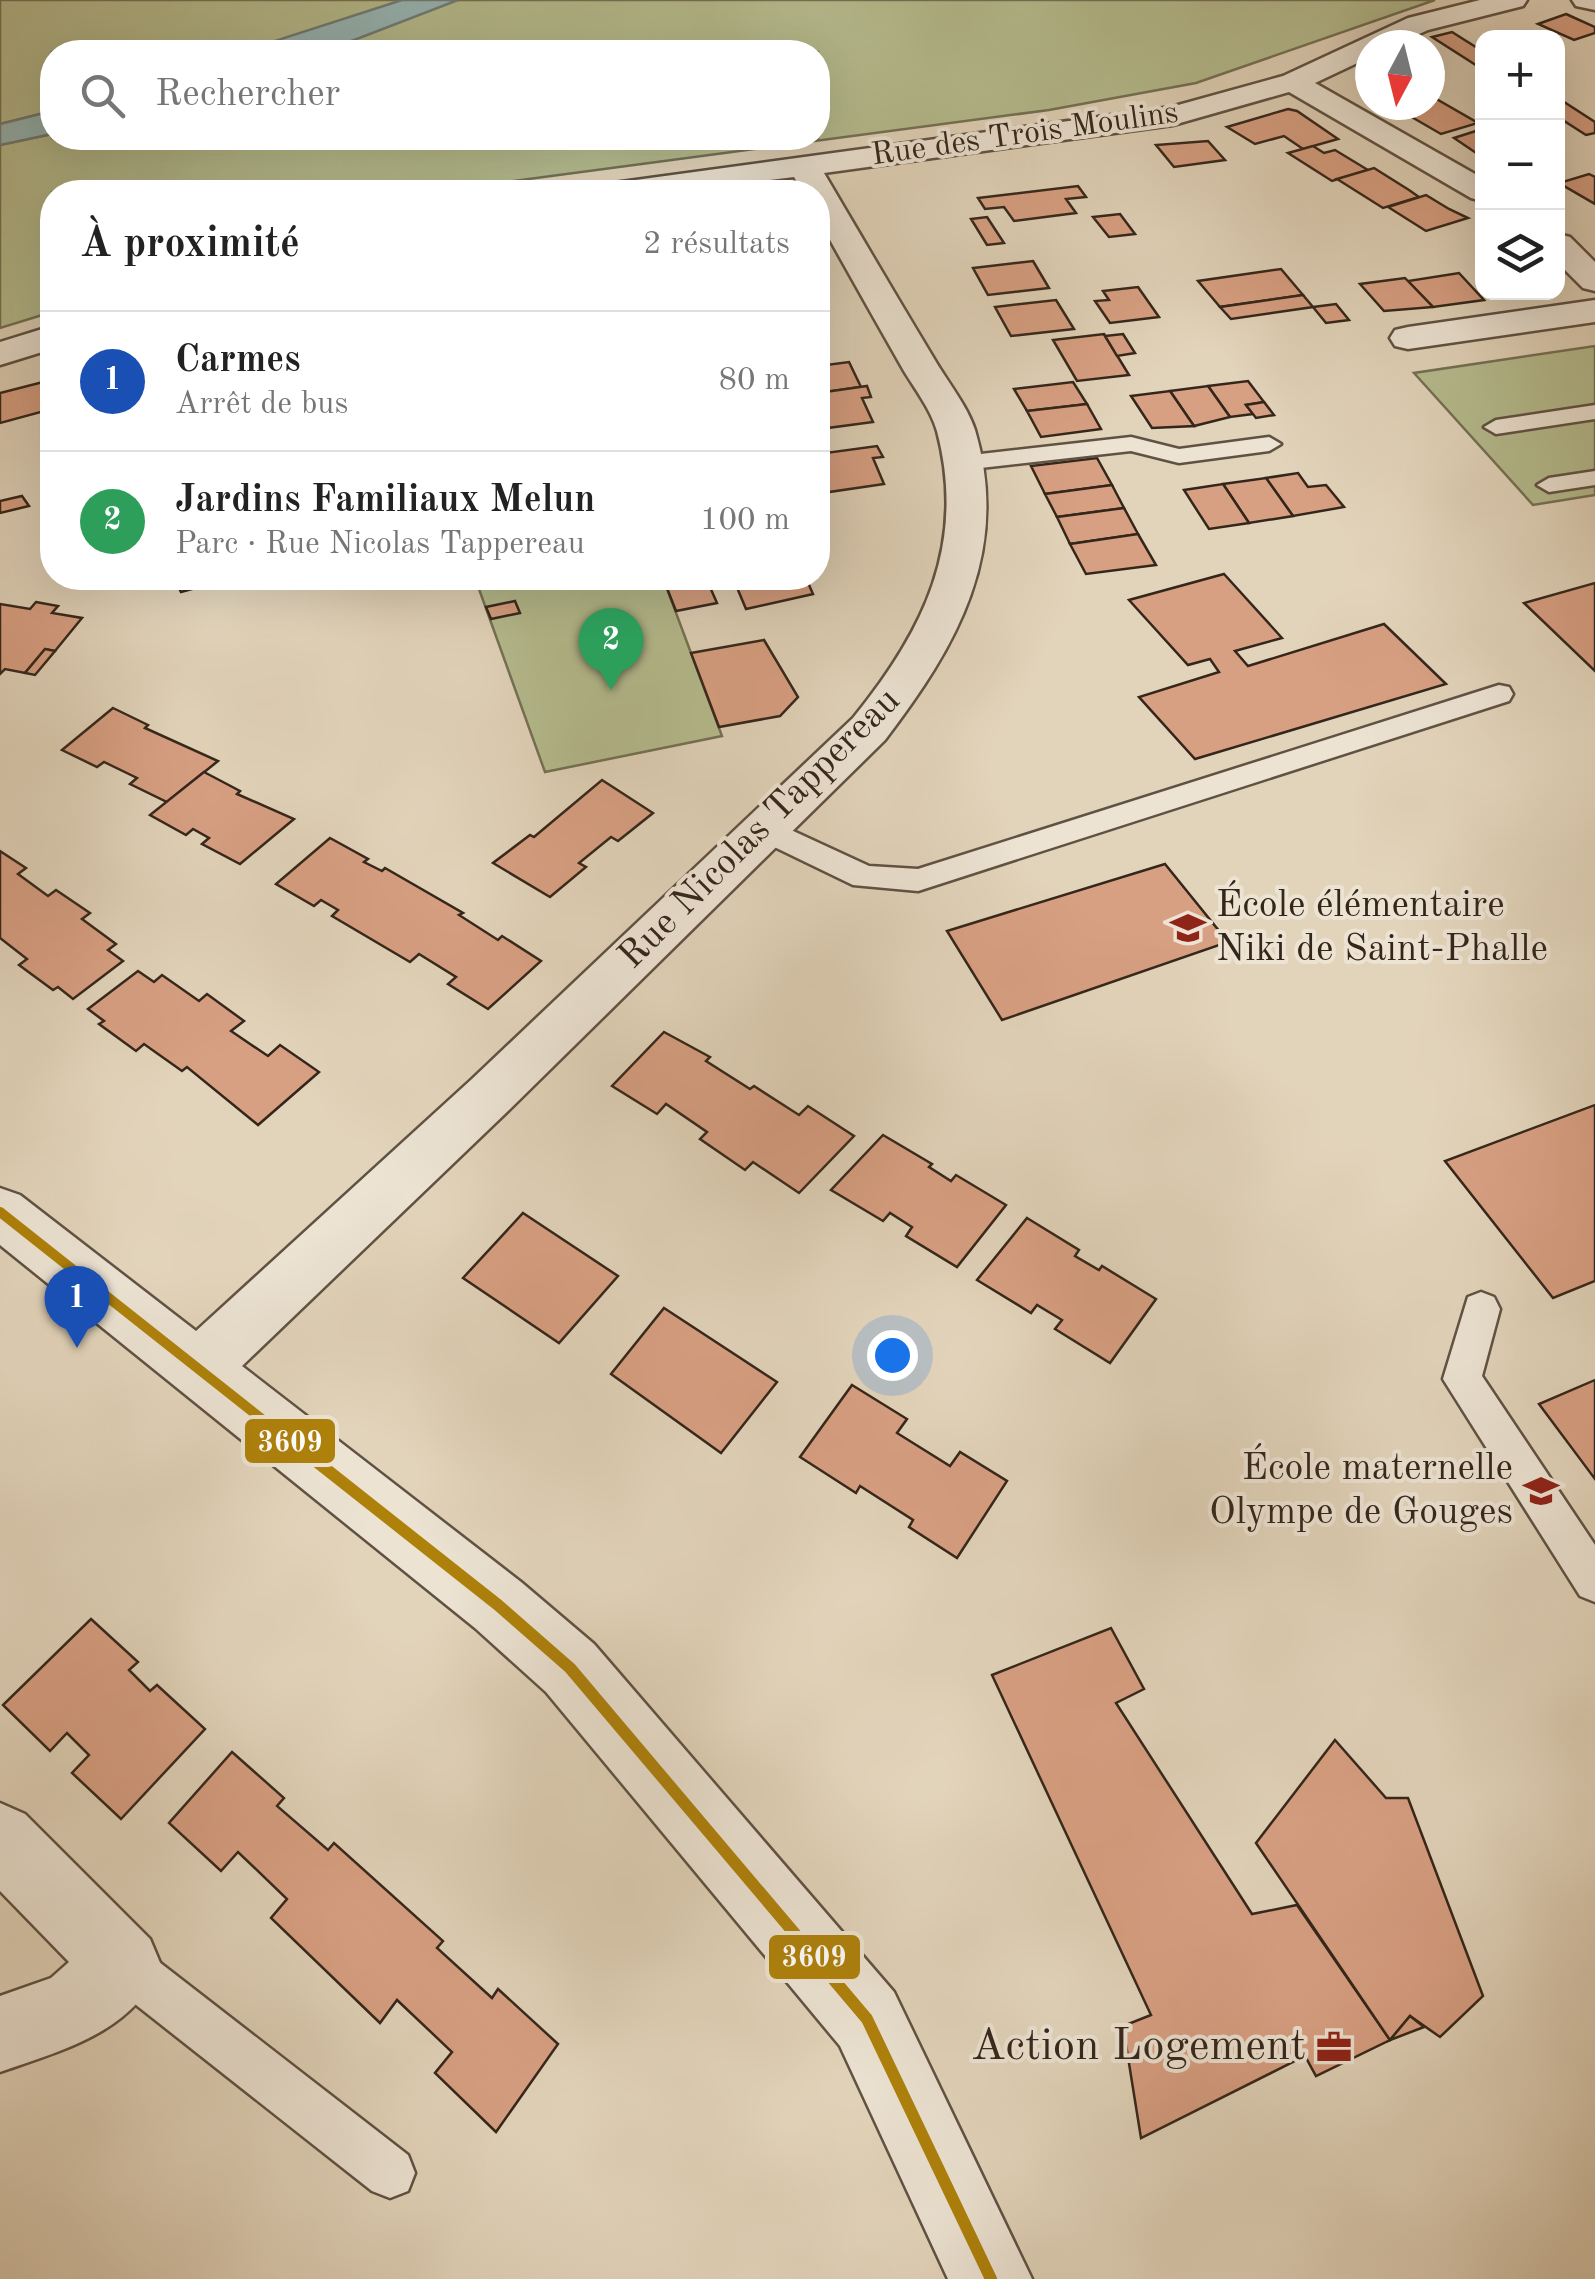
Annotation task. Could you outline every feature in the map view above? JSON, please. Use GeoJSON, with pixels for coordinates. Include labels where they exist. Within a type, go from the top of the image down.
{"type":"FeatureCollection","features":[{"type":"Feature","properties":{"kind":"street","name":"Rue des Trois Moulins"},"geometry":{"type":"LineString","coordinates":[[1405,30],[1513,0]]}},
{"type":"Feature","properties":{"kind":"street"},"geometry":{"type":"LineString","coordinates":[[1586,0],[1595,2]]}},
{"type":"Feature","properties":{"kind":"street","name":"Rue des Trois Moulins"},"geometry":{"type":"LineString","coordinates":[[700,180],[1174,116],[1293,82],[1355,53]]}},
{"type":"Feature","properties":{"kind":"street"},"geometry":{"type":"LineString","coordinates":[[1293,82],[1475,186]]}},
{"type":"Feature","properties":{"kind":"street","name":"Rue Nicolas Tappereau"},"geometry":{"type":"LineString","coordinates":[[804,166],[812,180]]}},
{"type":"Feature","properties":{"kind":"street","name":"Rue Nicolas Tappereau"},"geometry":{"type":"LineString","coordinates":[[199,1367],[492,1094],[869,729],[912,676],[943,622],[961,568],[964,463],[955,427],[830,211]]}},
{"type":"Feature","properties":{"kind":"street"},"geometry":{"type":"LineString","coordinates":[[1565,251],[1595,281]]}},
{"type":"Feature","properties":{"kind":"street"},"geometry":{"type":"LineString","coordinates":[[1408,338],[1595,310]]}},
{"type":"Feature","properties":{"kind":"street"},"geometry":{"type":"LineString","coordinates":[[0,354],[40,341]]}},
{"type":"Feature","properties":{"kind":"street"},"geometry":{"type":"LineString","coordinates":[[0,1212],[498,1605],[570,1668],[867,2019],[991,2279]]}},
{"type":"Feature","properties":{"kind":"street"},"geometry":{"type":"LineString","coordinates":[[0,1840],[124,1964],[74,2008],[0,2034]]}},
{"type":"Feature","properties":{"kind":"lane"},"geometry":{"type":"LineString","coordinates":[[1496,428],[1595,412]]}},
{"type":"Feature","properties":{"kind":"lane"},"geometry":{"type":"LineString","coordinates":[[964,463],[1131,444],[1179,456],[1269,444]]}},
{"type":"Feature","properties":{"kind":"lane"},"geometry":{"type":"LineString","coordinates":[[1549,485],[1595,478]]}},
{"type":"Feature","properties":{"kind":"lane"},"geometry":{"type":"LineString","coordinates":[[765,829],[864,876],[918,880],[1499,694]]}},
{"type":"Feature","properties":{"kind":"lane"},"geometry":{"type":"LineString","coordinates":[[1482,1309],[1462,1379],[1595,1582]]}},
{"type":"Feature","properties":{"kind":"lane"},"geometry":{"type":"LineString","coordinates":[[124,1964],[390,2173]]}},
{"type":"Feature","properties":{"kind":"green space"},"geometry":{"type":"Polygon","coordinates":[[[0,0],[1435,0],[1196,83],[1049,110],[830,139],[830,40],[40,40],[40,114],[0,124],[0,0]]]}},
{"type":"Feature","properties":{"kind":"green space"},"geometry":{"type":"Polygon","coordinates":[[[40,137],[40,150],[747,150],[521,180],[40,180],[40,316],[0,328],[0,145],[40,137]]]}},
{"type":"Feature","properties":{"kind":"green space"},"geometry":{"type":"Polygon","coordinates":[[[1595,346],[1595,495],[1533,505],[1414,373],[1595,346]]]}},
{"type":"Feature","properties":{"kind":"green space"},"geometry":{"type":"Polygon","coordinates":[[[479,590],[667,590],[722,736],[545,772],[479,590]]]}},
{"type":"Feature","properties":{"kind":"water"},"geometry":{"type":"Polygon","coordinates":[[[402,0],[458,0],[354,40],[278,40],[402,0]]]}},
{"type":"Feature","properties":{"kind":"water"},"geometry":{"type":"Polygon","coordinates":[[[40,114],[40,137],[0,145],[0,124],[40,114]]]}},
{"type":"Feature","properties":{"kind":"building"},"geometry":{"type":"Polygon","coordinates":[[[1566,14],[1595,27],[1595,33],[1574,40],[1565,36],[1565,30],[1538,24],[1566,14]]]}},
{"type":"Feature","properties":{"kind":"building"},"geometry":{"type":"Polygon","coordinates":[[[1452,32],[1475,47],[1475,65],[1445,45],[1445,34],[1452,32]]]}},
{"type":"Feature","properties":{"kind":"building"},"geometry":{"type":"Polygon","coordinates":[[[1565,103],[1595,122],[1595,133],[1586,135],[1565,122],[1565,103]]]}},
{"type":"Feature","properties":{"kind":"building"},"geometry":{"type":"Polygon","coordinates":[[[1445,104],[1475,121],[1475,124],[1441,134],[1417,120],[1445,120],[1445,104]]]}},
{"type":"Feature","properties":{"kind":"building"},"geometry":{"type":"Polygon","coordinates":[[[1288,109],[1338,139],[1303,149],[1284,136],[1255,144],[1227,127],[1288,109]]]}},
{"type":"Feature","properties":{"kind":"building"},"geometry":{"type":"Polygon","coordinates":[[[1475,131],[1475,152],[1454,138],[1475,131]]]}},
{"type":"Feature","properties":{"kind":"building"},"geometry":{"type":"Polygon","coordinates":[[[1208,141],[1225,160],[1174,167],[1156,145],[1208,141]]]}},
{"type":"Feature","properties":{"kind":"building"},"geometry":{"type":"Polygon","coordinates":[[[1313,146],[1324,153],[1335,150],[1368,170],[1332,181],[1288,153],[1313,146]]]}},
{"type":"Feature","properties":{"kind":"building"},"geometry":{"type":"Polygon","coordinates":[[[1374,168],[1419,197],[1383,208],[1337,179],[1374,168]]]}},
{"type":"Feature","properties":{"kind":"building"},"geometry":{"type":"Polygon","coordinates":[[[1589,174],[1595,177],[1595,204],[1565,186],[1565,181],[1589,174]]]}},
{"type":"Feature","properties":{"kind":"building"},"geometry":{"type":"Polygon","coordinates":[[[1078,186],[1086,197],[1066,199],[1076,213],[1014,221],[1004,207],[985,209],[978,198],[1078,186]]]}},
{"type":"Feature","properties":{"kind":"building"},"geometry":{"type":"Polygon","coordinates":[[[1426,195],[1468,218],[1426,231],[1388,207],[1426,195]]]}},
{"type":"Feature","properties":{"kind":"building"},"geometry":{"type":"Polygon","coordinates":[[[1120,214],[1135,234],[1109,237],[1093,217],[1120,214]]]}},
{"type":"Feature","properties":{"kind":"building"},"geometry":{"type":"Polygon","coordinates":[[[987,217],[1004,243],[987,245],[971,219],[987,217]]]}},
{"type":"Feature","properties":{"kind":"building"},"geometry":{"type":"Polygon","coordinates":[[[1033,261],[1049,288],[988,295],[973,268],[1033,261]]]}},
{"type":"Feature","properties":{"kind":"building"},"geometry":{"type":"Polygon","coordinates":[[[1281,269],[1303,295],[1220,307],[1198,281],[1281,269]]]}},
{"type":"Feature","properties":{"kind":"building"},"geometry":{"type":"Polygon","coordinates":[[[1459,273],[1475,290],[1475,300],[1484,300],[1433,307],[1408,281],[1459,273]]]}},
{"type":"Feature","properties":{"kind":"building"},"geometry":{"type":"Polygon","coordinates":[[[1405,278],[1433,307],[1384,311],[1360,284],[1405,278]]]}},
{"type":"Feature","properties":{"kind":"building"},"geometry":{"type":"Polygon","coordinates":[[[1138,287],[1159,317],[1110,323],[1095,301],[1109,300],[1103,291],[1138,287]]]}},
{"type":"Feature","properties":{"kind":"building"},"geometry":{"type":"Polygon","coordinates":[[[1303,295],[1313,307],[1231,319],[1220,307],[1303,295]]]}},
{"type":"Feature","properties":{"kind":"building"},"geometry":{"type":"Polygon","coordinates":[[[1056,300],[1074,329],[1011,336],[995,307],[1056,300]]]}},
{"type":"Feature","properties":{"kind":"building"},"geometry":{"type":"Polygon","coordinates":[[[1336,304],[1349,320],[1326,323],[1313,307],[1336,304]]]}},
{"type":"Feature","properties":{"kind":"building"},"geometry":{"type":"Polygon","coordinates":[[[1104,334],[1129,375],[1077,381],[1053,340],[1104,334]]]}},
{"type":"Feature","properties":{"kind":"building"},"geometry":{"type":"Polygon","coordinates":[[[1123,334],[1135,353],[1117,356],[1105,336],[1123,334]]]}},
{"type":"Feature","properties":{"kind":"building"},"geometry":{"type":"Polygon","coordinates":[[[849,362],[861,387],[830,391],[830,364],[849,362]]]}},
{"type":"Feature","properties":{"kind":"building"},"geometry":{"type":"Polygon","coordinates":[[[1248,381],[1264,402],[1246,405],[1253,414],[1230,417],[1208,386],[1248,381]]]}},
{"type":"Feature","properties":{"kind":"building"},"geometry":{"type":"Polygon","coordinates":[[[1073,382],[1087,404],[1027,411],[1014,389],[1073,382]]]}},
{"type":"Feature","properties":{"kind":"building"},"geometry":{"type":"Polygon","coordinates":[[[40,383],[40,412],[0,423],[0,393],[40,383]]]}},
{"type":"Feature","properties":{"kind":"building"},"geometry":{"type":"Polygon","coordinates":[[[867,386],[871,397],[862,398],[873,422],[830,428],[830,391],[867,386]]]}},
{"type":"Feature","properties":{"kind":"building"},"geometry":{"type":"Polygon","coordinates":[[[1208,386],[1230,417],[1194,426],[1170,391],[1208,386]]]}},
{"type":"Feature","properties":{"kind":"building"},"geometry":{"type":"Polygon","coordinates":[[[1170,391],[1194,426],[1152,428],[1131,396],[1170,391]]]}},
{"type":"Feature","properties":{"kind":"building"},"geometry":{"type":"Polygon","coordinates":[[[1264,402],[1274,415],[1256,418],[1246,405],[1264,402]]]}},
{"type":"Feature","properties":{"kind":"building"},"geometry":{"type":"Polygon","coordinates":[[[1087,404],[1101,429],[1041,437],[1027,411],[1087,404]]]}},
{"type":"Feature","properties":{"kind":"building"},"geometry":{"type":"Polygon","coordinates":[[[877,446],[883,457],[873,458],[884,484],[830,492],[830,452],[877,446]]]}},
{"type":"Feature","properties":{"kind":"building"},"geometry":{"type":"Polygon","coordinates":[[[1097,458],[1112,485],[1045,494],[1031,466],[1097,458]]]}},
{"type":"Feature","properties":{"kind":"building"},"geometry":{"type":"Polygon","coordinates":[[[1298,473],[1308,487],[1326,485],[1344,507],[1293,516],[1266,478],[1298,473]]]}},
{"type":"Feature","properties":{"kind":"building"},"geometry":{"type":"Polygon","coordinates":[[[1266,478],[1293,516],[1249,523],[1223,484],[1266,478]]]}},
{"type":"Feature","properties":{"kind":"building"},"geometry":{"type":"Polygon","coordinates":[[[1223,484],[1249,523],[1209,529],[1184,490],[1223,484]]]}},
{"type":"Feature","properties":{"kind":"building"},"geometry":{"type":"Polygon","coordinates":[[[1112,485],[1124,508],[1057,517],[1045,494],[1112,485]]]}},
{"type":"Feature","properties":{"kind":"building"},"geometry":{"type":"Polygon","coordinates":[[[22,496],[29,506],[0,513],[0,501],[22,496]]]}},
{"type":"Feature","properties":{"kind":"building"},"geometry":{"type":"Polygon","coordinates":[[[1124,508],[1138,534],[1070,544],[1057,517],[1124,508]]]}},
{"type":"Feature","properties":{"kind":"building"},"geometry":{"type":"Polygon","coordinates":[[[1138,534],[1156,565],[1086,574],[1070,544],[1138,534]]]}},
{"type":"Feature","properties":{"kind":"building"},"geometry":{"type":"Polygon","coordinates":[[[1224,574],[1282,638],[1235,651],[1248,666],[1384,624],[1446,684],[1195,759],[1139,697],[1219,672],[1210,659],[1188,665],[1129,600],[1224,574]]]}},
{"type":"Feature","properties":{"kind":"building"},"geometry":{"type":"Polygon","coordinates":[[[1595,583],[1595,671],[1524,603],[1595,583]]]}},
{"type":"Feature","properties":{"kind":"building"},"geometry":{"type":"Polygon","coordinates":[[[668,590],[711,590],[717,603],[676,611],[668,590]]]}},
{"type":"Feature","properties":{"kind":"building"},"geometry":{"type":"Polygon","coordinates":[[[738,590],[811,590],[813,594],[746,609],[738,590]]]}},
{"type":"Feature","properties":{"kind":"building"},"geometry":{"type":"Polygon","coordinates":[[[515,601],[520,613],[491,619],[486,607],[515,601]]]}},
{"type":"Feature","properties":{"kind":"building"},"geometry":{"type":"Polygon","coordinates":[[[36,602],[58,606],[52,613],[82,618],[55,651],[45,649],[25,673],[5,669],[0,674],[0,604],[30,609],[36,602]]]}},
{"type":"Feature","properties":{"kind":"building"},"geometry":{"type":"Polygon","coordinates":[[[764,640],[798,697],[780,716],[719,727],[691,653],[764,640]]]}},
{"type":"Feature","properties":{"kind":"building"},"geometry":{"type":"Polygon","coordinates":[[[45,649],[55,651],[35,675],[25,673],[45,649]]]}},
{"type":"Feature","properties":{"kind":"building"},"geometry":{"type":"Polygon","coordinates":[[[113,708],[148,725],[145,728],[218,761],[167,802],[130,784],[137,778],[104,762],[97,767],[62,750],[113,708]]]}},
{"type":"Feature","properties":{"kind":"building"},"geometry":{"type":"Polygon","coordinates":[[[204,772],[240,791],[237,794],[294,819],[240,864],[202,844],[209,838],[193,829],[186,835],[150,815],[204,772]]]}},
{"type":"Feature","properties":{"kind":"building"},"geometry":{"type":"Polygon","coordinates":[[[602,780],[653,813],[618,841],[611,837],[579,863],[586,867],[550,897],[493,863],[530,835],[534,837],[602,780]]]}},
{"type":"Feature","properties":{"kind":"building"},"geometry":{"type":"Polygon","coordinates":[[[330,838],[368,859],[364,862],[382,871],[385,868],[463,913],[459,915],[498,940],[502,936],[541,961],[488,1009],[448,984],[456,977],[419,954],[410,962],[332,916],[338,910],[321,900],[314,906],[276,884],[330,838]]]}},
{"type":"Feature","properties":{"kind":"building"},"geometry":{"type":"Polygon","coordinates":[[[0,851],[26,868],[18,874],[48,896],[56,890],[90,913],[82,919],[116,944],[108,950],[123,961],[73,999],[58,987],[53,990],[19,965],[27,959],[0,938],[0,851]]]}},
{"type":"Feature","properties":{"kind":"building"},"geometry":{"type":"Polygon","coordinates":[[[1165,864],[1228,942],[1002,1020],[947,931],[1165,864]]]}},
{"type":"Feature","properties":{"kind":"building"},"geometry":{"type":"Polygon","coordinates":[[[138,971],[154,982],[162,975],[199,1001],[207,994],[244,1021],[231,1031],[268,1056],[280,1045],[319,1072],[258,1125],[187,1067],[182,1071],[144,1044],[136,1051],[99,1024],[104,1021],[88,1009],[138,971]]]}},
{"type":"Feature","properties":{"kind":"building"},"geometry":{"type":"Polygon","coordinates":[[[664,1032],[710,1057],[706,1061],[750,1089],[754,1086],[799,1115],[808,1106],[854,1136],[799,1193],[753,1162],[745,1170],[700,1139],[707,1132],[666,1104],[657,1114],[612,1086],[664,1032]]]}},
{"type":"Feature","properties":{"kind":"building"},"geometry":{"type":"Polygon","coordinates":[[[1595,1105],[1595,1281],[1553,1298],[1445,1161],[1595,1105]]]}},
{"type":"Feature","properties":{"kind":"building"},"geometry":{"type":"Polygon","coordinates":[[[883,1135],[932,1164],[929,1167],[951,1181],[956,1175],[1006,1205],[957,1267],[906,1236],[912,1227],[890,1213],[883,1221],[831,1190],[883,1135]]]}},
{"type":"Feature","properties":{"kind":"building"},"geometry":{"type":"Polygon","coordinates":[[[523,1213],[618,1276],[559,1343],[463,1278],[523,1213]]]}},
{"type":"Feature","properties":{"kind":"building"},"geometry":{"type":"Polygon","coordinates":[[[1027,1218],[1079,1250],[1075,1256],[1099,1270],[1102,1266],[1156,1299],[1110,1363],[1055,1329],[1062,1320],[1037,1305],[1031,1313],[977,1280],[1027,1218]]]}},
{"type":"Feature","properties":{"kind":"building"},"geometry":{"type":"Polygon","coordinates":[[[664,1308],[777,1382],[721,1453],[611,1374],[664,1308]]]}},
{"type":"Feature","properties":{"kind":"building"},"geometry":{"type":"Polygon","coordinates":[[[1595,1380],[1595,1479],[1539,1404],[1595,1380]]]}},
{"type":"Feature","properties":{"kind":"building"},"geometry":{"type":"Polygon","coordinates":[[[852,1385],[907,1419],[897,1433],[950,1466],[960,1452],[1007,1481],[957,1558],[909,1527],[913,1520],[860,1486],[856,1493],[800,1457],[852,1385]]]}},
{"type":"Feature","properties":{"kind":"building"},"geometry":{"type":"Polygon","coordinates":[[[91,1619],[138,1662],[129,1670],[150,1691],[157,1685],[205,1729],[121,1819],[72,1773],[89,1755],[67,1733],[50,1751],[3,1705],[91,1619]]]}},
{"type":"Feature","properties":{"kind":"building"},"geometry":{"type":"Polygon","coordinates":[[[1111,1628],[1144,1689],[1116,1703],[1252,1914],[1297,1905],[1390,2040],[1316,2076],[1305,2056],[1141,2138],[1123,2026],[1151,2015],[992,1675],[1111,1628]]]}},
{"type":"Feature","properties":{"kind":"building"},"geometry":{"type":"Polygon","coordinates":[[[1335,1740],[1386,1798],[1408,1798],[1483,1996],[1440,2037],[1410,2016],[1390,2040],[1256,1843],[1335,1740]]]}},
{"type":"Feature","properties":{"kind":"building"},"geometry":{"type":"Polygon","coordinates":[[[232,1752],[284,1798],[277,1806],[328,1850],[334,1843],[443,1941],[437,1948],[492,1998],[498,1989],[558,2044],[496,2132],[435,2073],[452,2052],[397,2000],[380,2023],[271,1918],[287,1899],[238,1852],[221,1871],[169,1823],[232,1752]]]}},
{"type":"Feature","properties":{"kind":"building"},"geometry":{"type":"Polygon","coordinates":[[[1410,2016],[1424,2027],[1390,2040],[1410,2016]]]}},
{"type":"Feature","properties":{"kind":"transit line","name":"3609"},"geometry":{"type":"LineString","coordinates":[[0,1212],[498,1605],[570,1668],[867,2019],[991,2279]]}},
{"type":"Feature","properties":{"kind":"place","name":"Jardins Familiaux Melun"},"geometry":{"type":"Point","coordinates":[611,690]}},
{"type":"Feature","properties":{"kind":"place","name":"École élémentaire Niki de Saint-Phalle"},"geometry":{"type":"Point","coordinates":[1188,928]}},
{"type":"Feature","properties":{"kind":"place","name":"Carmes"},"geometry":{"type":"Point","coordinates":[77,1348]}},
{"type":"Feature","properties":{"kind":"place","name":"École maternelle Olympe de Gouges"},"geometry":{"type":"Point","coordinates":[1541,1491]}},
{"type":"Feature","properties":{"kind":"place","name":"Action Logement"},"geometry":{"type":"Point","coordinates":[1334,2047]}}]}
